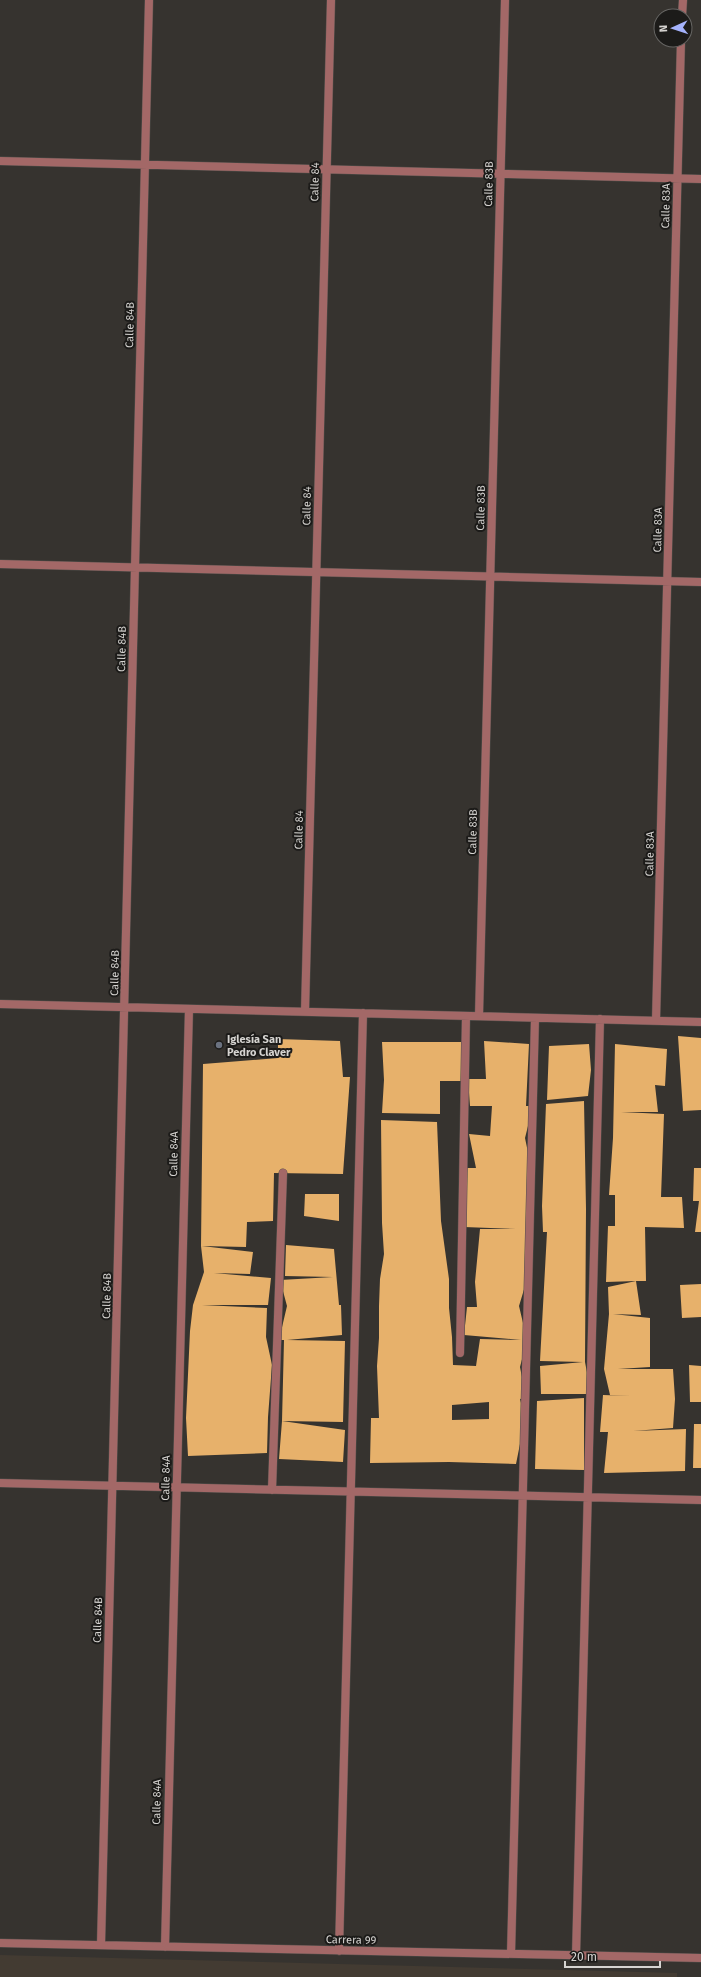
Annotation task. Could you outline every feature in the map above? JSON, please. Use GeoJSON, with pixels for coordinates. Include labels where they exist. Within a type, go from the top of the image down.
{"type":"FeatureCollection","features":[{"type":"Feature","properties":{"kind":"street","name":"Calle 84B"},"geometry":{"type":"LineString","coordinates":[[101,1946],[149,0]]}},
{"type":"Feature","properties":{"kind":"street","name":"Calle 84"},"geometry":{"type":"LineString","coordinates":[[305,1012],[331,0]]}},
{"type":"Feature","properties":{"kind":"street","name":"Calle 83B"},"geometry":{"type":"LineString","coordinates":[[479,1016],[505,0]]}},
{"type":"Feature","properties":{"kind":"street","name":"Calle 83A"},"geometry":{"type":"LineString","coordinates":[[656,1021],[682,48]]}},
{"type":"Feature","properties":{"kind":"street"},"geometry":{"type":"LineString","coordinates":[[0,161],[701,179]]}},
{"type":"Feature","properties":{"kind":"street"},"geometry":{"type":"LineString","coordinates":[[0,564],[701,582]]}},
{"type":"Feature","properties":{"kind":"street"},"geometry":{"type":"LineString","coordinates":[[0,1004],[701,1022]]}},
{"type":"Feature","properties":{"kind":"street","name":"Calle 84A"},"geometry":{"type":"LineString","coordinates":[[165,1947],[188,1009]]}},
{"type":"Feature","properties":{"kind":"street"},"geometry":{"type":"LineString","coordinates":[[339,1951],[363,1014]]}},
{"type":"Feature","properties":{"kind":"street"},"geometry":{"type":"LineString","coordinates":[[460,1353],[466,1016]]}},
{"type":"Feature","properties":{"kind":"street"},"geometry":{"type":"LineString","coordinates":[[511,1954],[535,1018]]}},
{"type":"Feature","properties":{"kind":"street"},"geometry":{"type":"LineString","coordinates":[[576,1956],[600,1019]]}},
{"type":"Feature","properties":{"kind":"street"},"geometry":{"type":"LineString","coordinates":[[272,1490],[283,1173]]}},
{"type":"Feature","properties":{"kind":"street"},"geometry":{"type":"LineString","coordinates":[[0,1483],[701,1500]]}},
{"type":"Feature","properties":{"kind":"street","name":"Carrera 99"},"geometry":{"type":"LineString","coordinates":[[0,1944],[701,1958]]}},
{"type":"Feature","properties":{"kind":"shaded area"},"geometry":{"type":"Polygon","coordinates":[[[0,1955],[677,1973],[677,1977],[0,1977],[0,1955]]]}},
{"type":"Feature","properties":{"kind":"building"},"geometry":{"type":"Polygon","coordinates":[[[678,1036],[701,1038],[701,1110],[683,1111],[678,1036]]]}},
{"type":"Feature","properties":{"kind":"building"},"geometry":{"type":"Polygon","coordinates":[[[278,1039],[340,1041],[343,1077],[350,1077],[343,1174],[274,1173],[273,1221],[247,1222],[246,1247],[202,1246],[253,1252],[250,1274],[214,1273],[271,1278],[268,1305],[202,1305],[267,1308],[266,1337],[272,1365],[267,1453],[188,1456],[186,1418],[190,1331],[193,1305],[204,1272],[201,1246],[203,1064],[278,1058],[278,1039]]]}},
{"type":"Feature","properties":{"kind":"building"},"geometry":{"type":"Polygon","coordinates":[[[484,1041],[529,1044],[526,1106],[533,1106],[525,1138],[531,1167],[529,1273],[519,1306],[527,1340],[520,1367],[526,1398],[520,1399],[525,1419],[516,1464],[449,1462],[370,1463],[371,1418],[379,1418],[377,1366],[380,1279],[384,1254],[382,1223],[381,1120],[437,1122],[441,1221],[449,1279],[449,1308],[453,1365],[476,1366],[480,1339],[521,1340],[464,1335],[467,1307],[477,1307],[475,1282],[480,1229],[516,1229],[464,1227],[465,1168],[476,1168],[469,1134],[490,1136],[492,1106],[470,1106],[468,1079],[486,1079],[484,1041]],[[489,1402],[452,1405],[452,1420],[489,1419],[489,1402]]]}},
{"type":"Feature","properties":{"kind":"building"},"geometry":{"type":"Polygon","coordinates":[[[382,1042],[462,1042],[462,1081],[440,1081],[440,1114],[382,1113],[384,1080],[382,1042]]]}},
{"type":"Feature","properties":{"kind":"building"},"geometry":{"type":"Polygon","coordinates":[[[589,1044],[591,1070],[588,1096],[547,1100],[549,1046],[589,1044]]]}},
{"type":"Feature","properties":{"kind":"building"},"geometry":{"type":"Polygon","coordinates":[[[615,1044],[667,1049],[665,1086],[655,1085],[658,1112],[621,1112],[664,1114],[661,1197],[682,1197],[684,1228],[645,1227],[646,1281],[606,1282],[608,1226],[615,1226],[615,1195],[609,1195],[613,1138],[615,1044]]]}},
{"type":"Feature","properties":{"kind":"building"},"geometry":{"type":"Polygon","coordinates":[[[584,1101],[586,1209],[585,1362],[591,1394],[541,1394],[540,1366],[583,1362],[540,1361],[547,1232],[543,1232],[542,1206],[546,1104],[584,1101]]]}},
{"type":"Feature","properties":{"kind":"building"},"geometry":{"type":"Polygon","coordinates":[[[694,1168],[701,1168],[701,1232],[695,1232],[699,1201],[693,1201],[694,1168]]]}},
{"type":"Feature","properties":{"kind":"building"},"geometry":{"type":"Polygon","coordinates":[[[305,1194],[339,1194],[339,1221],[304,1216],[305,1194]]]}},
{"type":"Feature","properties":{"kind":"building"},"geometry":{"type":"Polygon","coordinates":[[[286,1245],[334,1249],[339,1305],[341,1305],[342,1335],[287,1340],[345,1341],[343,1422],[282,1421],[284,1340],[279,1340],[287,1306],[280,1280],[333,1277],[285,1276],[286,1245]]]}},
{"type":"Feature","properties":{"kind":"building"},"geometry":{"type":"Polygon","coordinates":[[[636,1281],[641,1315],[613,1314],[650,1318],[650,1367],[618,1369],[673,1369],[675,1399],[673,1428],[633,1431],[686,1429],[685,1471],[604,1473],[608,1432],[600,1432],[603,1395],[631,1396],[610,1395],[604,1369],[609,1314],[608,1287],[636,1281]]]}},
{"type":"Feature","properties":{"kind":"building"},"geometry":{"type":"Polygon","coordinates":[[[701,1284],[701,1317],[682,1318],[680,1285],[701,1284]]]}},
{"type":"Feature","properties":{"kind":"building"},"geometry":{"type":"Polygon","coordinates":[[[689,1365],[701,1366],[701,1402],[690,1402],[689,1365]]]}},
{"type":"Feature","properties":{"kind":"building"},"geometry":{"type":"Polygon","coordinates":[[[584,1398],[584,1470],[535,1469],[537,1401],[584,1398]]]}},
{"type":"Feature","properties":{"kind":"building"},"geometry":{"type":"Polygon","coordinates":[[[282,1421],[345,1430],[343,1462],[279,1459],[282,1421]]]}},
{"type":"Feature","properties":{"kind":"building"},"geometry":{"type":"Polygon","coordinates":[[[694,1424],[701,1424],[701,1468],[693,1468],[694,1424]]]}},
{"type":"Feature","properties":{"kind":"place","name":"Iglesía San Pedro Claver"},"geometry":{"type":"Point","coordinates":[219,1045]}}]}
